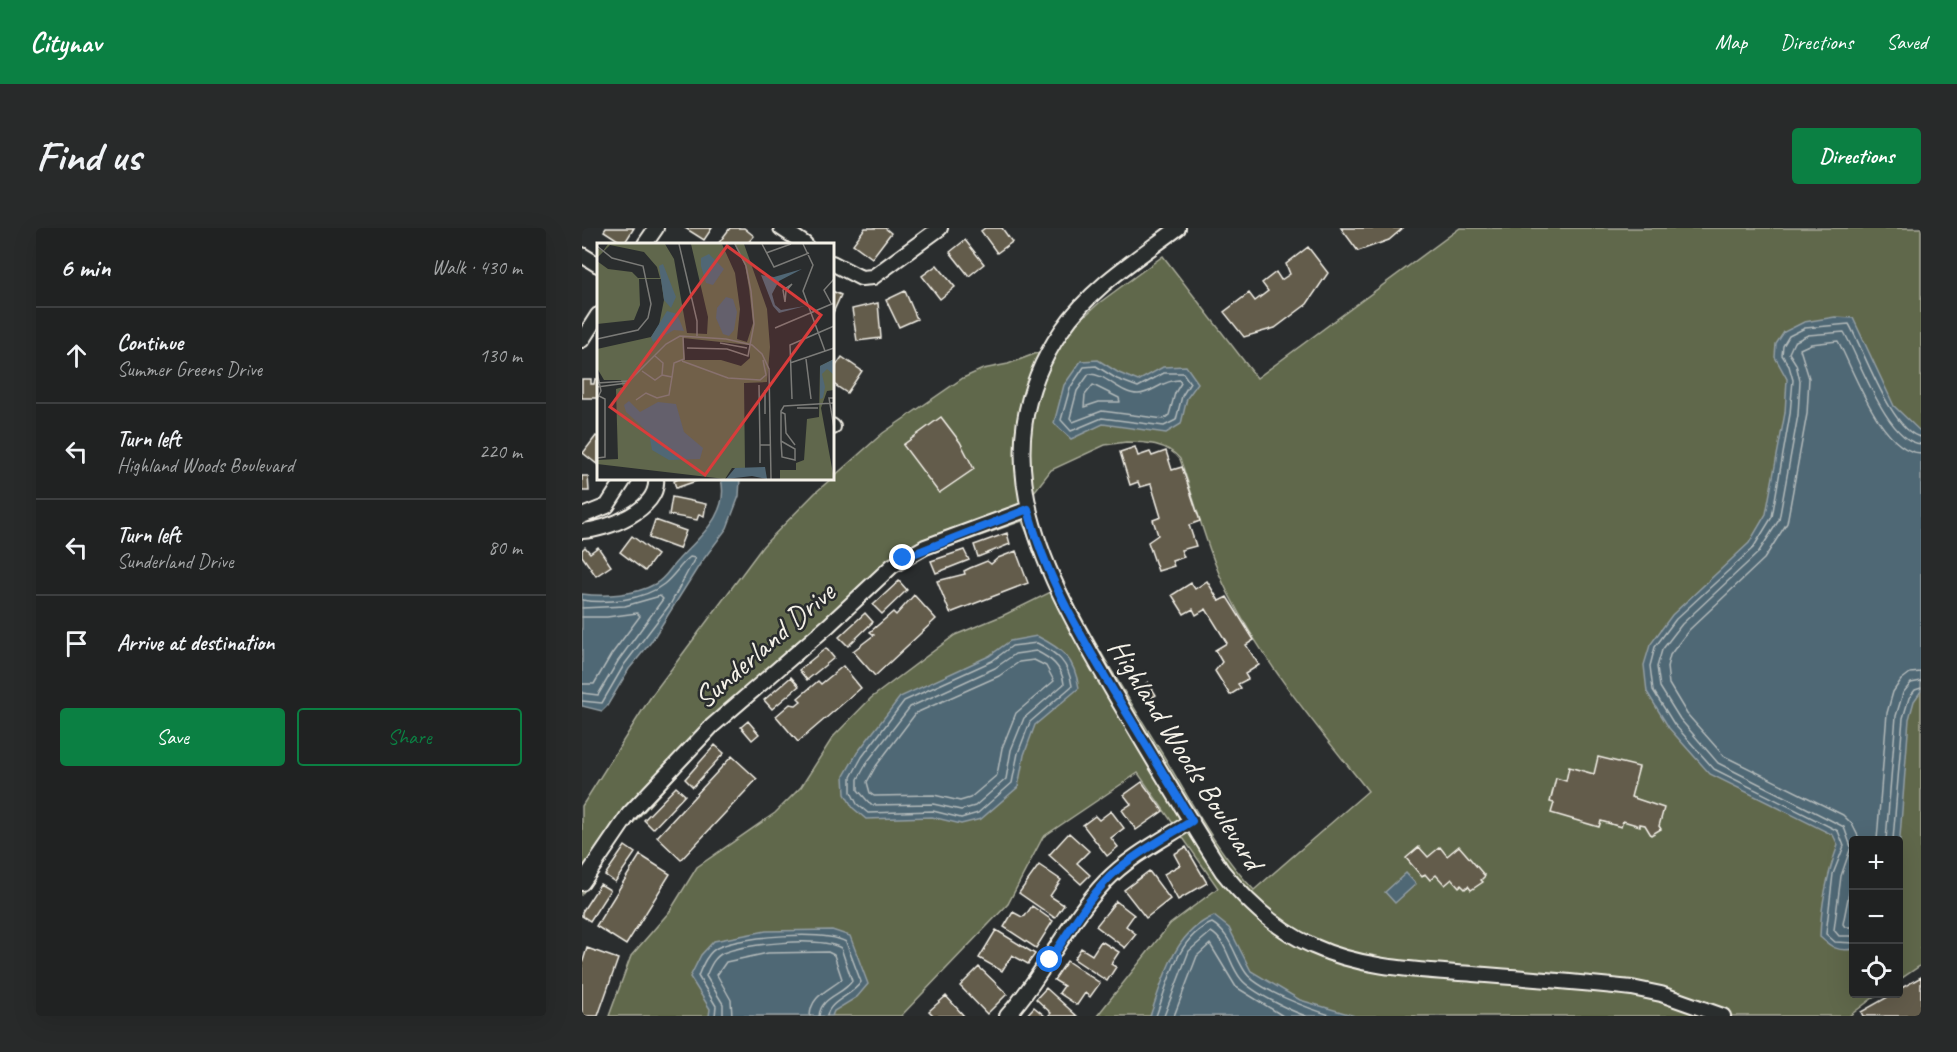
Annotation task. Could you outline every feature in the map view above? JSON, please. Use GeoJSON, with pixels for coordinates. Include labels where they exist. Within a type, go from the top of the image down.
{"type":"FeatureCollection","features":[{"type":"Feature","properties":{"kind":"street"},"geometry":{"type":"LineString","coordinates":[[646,243],[656,228]]}},
{"type":"Feature","properties":{"kind":"street"},"geometry":{"type":"LineString","coordinates":[[781,228],[804,243]]}},
{"type":"Feature","properties":{"kind":"street"},"geometry":{"type":"LineString","coordinates":[[834,264],[861,278],[873,278],[940,228]]}},
{"type":"Feature","properties":{"kind":"street","name":"Highland Woods Boulevard"},"geometry":{"type":"LineString","coordinates":[[1178,228],[1098,289],[1070,318],[1049,351],[1030,396],[1023,436],[1022,474],[1036,537],[1075,624],[1222,871],[1260,911],[1299,939],[1340,957],[1383,966],[1632,987],[1723,1016]]}},
{"type":"Feature","properties":{"kind":"street"},"geometry":{"type":"LineString","coordinates":[[582,255],[597,264]]}},
{"type":"Feature","properties":{"kind":"street"},"geometry":{"type":"LineString","coordinates":[[582,340],[597,317]]}},
{"type":"Feature","properties":{"kind":"street"},"geometry":{"type":"LineString","coordinates":[[582,516],[607,506],[624,480]]}},
{"type":"Feature","properties":{"kind":"street"},"geometry":{"type":"LineString","coordinates":[[582,531],[599,530],[621,522],[640,508],[655,489],[656,480]]}},
{"type":"Feature","properties":{"kind":"street","name":"Sunderland Drive"},"geometry":{"type":"LineString","coordinates":[[582,883],[629,814],[712,726],[829,625],[892,566],[925,547],[1028,509]]}},
{"type":"Feature","properties":{"kind":"street"},"geometry":{"type":"LineString","coordinates":[[1007,1016],[1034,983],[1086,906],[1106,882],[1135,856],[1192,821]]}},
{"type":"Feature","properties":{"kind":"street","name":"Highland Woods Boulevard"},"geometry":{"type":"LineString","coordinates":[[1689,1005],[1703,1016]]}},
{"type":"Feature","properties":{"kind":"green space"},"geometry":{"type":"Polygon","coordinates":[[[1460,228],[1921,228],[1921,965],[1903,977],[1903,836],[1849,836],[1849,998],[1873,998],[1849,1016],[1097,1016],[1170,924],[1218,888],[1138,773],[1043,837],[1008,904],[901,1016],[609,1016],[631,956],[670,911],[697,867],[775,813],[801,787],[833,737],[871,698],[955,635],[1051,592],[1022,521],[929,554],[901,569],[719,729],[615,843],[582,894],[582,806],[652,695],[763,546],[815,493],[830,480],[834,480],[834,476],[883,433],[963,378],[983,369],[1008,364],[1037,353],[1065,334],[1099,303],[1163,256],[1257,378],[1460,228]],[[1126,442],[1105,445],[1051,470],[1034,492],[1032,500],[1057,567],[1107,663],[1205,825],[1240,875],[1254,890],[1368,791],[1275,671],[1243,620],[1214,561],[1180,459],[1162,447],[1148,443],[1126,442]]]}},
{"type":"Feature","properties":{"kind":"water"},"geometry":{"type":"Polygon","coordinates":[[[1835,317],[1853,318],[1894,406],[1921,432],[1921,691],[1914,701],[1909,719],[1900,836],[1849,836],[1848,950],[1835,948],[1820,937],[1825,890],[1838,845],[1833,835],[1710,774],[1669,728],[1647,692],[1644,665],[1650,645],[1672,615],[1749,543],[1766,514],[1785,413],[1787,379],[1775,357],[1776,344],[1784,332],[1804,322],[1835,317]]]}},
{"type":"Feature","properties":{"kind":"water"},"geometry":{"type":"Polygon","coordinates":[[[1098,360],[1138,381],[1163,367],[1186,366],[1198,383],[1187,398],[1181,424],[1166,433],[1103,424],[1071,439],[1054,423],[1064,385],[1081,361],[1098,360]]]}},
{"type":"Feature","properties":{"kind":"water"},"geometry":{"type":"Polygon","coordinates":[[[721,480],[740,480],[739,496],[727,528],[700,564],[651,642],[629,669],[607,706],[602,711],[582,706],[582,594],[629,593],[659,582],[711,524],[717,514],[723,492],[721,480]]]}},
{"type":"Feature","properties":{"kind":"water"},"geometry":{"type":"Polygon","coordinates":[[[1037,636],[1061,651],[1071,662],[1079,688],[1035,725],[1024,755],[1018,787],[981,819],[961,824],[932,817],[866,819],[853,808],[845,794],[844,776],[857,753],[900,697],[989,656],[1010,641],[1037,636]]]}},
{"type":"Feature","properties":{"kind":"water"},"geometry":{"type":"Polygon","coordinates":[[[1406,873],[1416,884],[1395,903],[1385,892],[1406,873]]]}},
{"type":"Feature","properties":{"kind":"water"},"geometry":{"type":"Polygon","coordinates":[[[1214,916],[1229,928],[1251,971],[1300,1000],[1355,1016],[1150,1016],[1166,972],[1179,945],[1189,933],[1214,916]]]}},
{"type":"Feature","properties":{"kind":"water"},"geometry":{"type":"Polygon","coordinates":[[[832,930],[850,936],[868,984],[857,997],[834,1011],[832,1016],[709,1016],[710,1009],[690,977],[701,955],[714,941],[766,931],[832,930]]]}},
{"type":"Feature","properties":{"kind":"building"},"geometry":{"type":"Polygon","coordinates":[[[606,228],[634,228],[625,243],[604,231],[606,228]]]}},
{"type":"Feature","properties":{"kind":"building"},"geometry":{"type":"Polygon","coordinates":[[[685,228],[712,228],[704,240],[685,228]]]}},
{"type":"Feature","properties":{"kind":"building"},"geometry":{"type":"Polygon","coordinates":[[[730,228],[744,228],[754,236],[748,243],[719,243],[730,228]]]}},
{"type":"Feature","properties":{"kind":"building"},"geometry":{"type":"Polygon","coordinates":[[[865,228],[885,228],[891,233],[872,258],[853,244],[865,228]]]}},
{"type":"Feature","properties":{"kind":"building"},"geometry":{"type":"Polygon","coordinates":[[[985,228],[1002,228],[1012,242],[997,253],[981,231],[985,228]]]}},
{"type":"Feature","properties":{"kind":"building"},"geometry":{"type":"Polygon","coordinates":[[[1341,228],[1403,228],[1389,240],[1358,251],[1341,228]]]}},
{"type":"Feature","properties":{"kind":"building"},"geometry":{"type":"Polygon","coordinates":[[[965,240],[984,264],[969,276],[950,252],[965,240]]]}},
{"type":"Feature","properties":{"kind":"building"},"geometry":{"type":"Polygon","coordinates":[[[1308,247],[1328,273],[1307,304],[1275,328],[1244,337],[1224,312],[1249,293],[1255,301],[1268,291],[1262,283],[1276,272],[1281,280],[1290,274],[1286,264],[1308,247]]]}},
{"type":"Feature","properties":{"kind":"building"},"geometry":{"type":"Polygon","coordinates":[[[937,265],[955,287],[940,299],[922,276],[937,265]]]}},
{"type":"Feature","properties":{"kind":"building"},"geometry":{"type":"Polygon","coordinates":[[[905,291],[917,319],[899,327],[886,300],[905,291]]]}},
{"type":"Feature","properties":{"kind":"building"},"geometry":{"type":"Polygon","coordinates":[[[834,292],[841,295],[834,311],[834,292]]]}},
{"type":"Feature","properties":{"kind":"building"},"geometry":{"type":"Polygon","coordinates":[[[878,303],[881,338],[857,341],[852,309],[878,303]]]}},
{"type":"Feature","properties":{"kind":"building"},"geometry":{"type":"Polygon","coordinates":[[[842,357],[862,371],[847,393],[834,384],[834,368],[842,357]]]}},
{"type":"Feature","properties":{"kind":"building"},"geometry":{"type":"Polygon","coordinates":[[[582,379],[591,379],[591,384],[594,384],[597,379],[597,398],[582,398],[582,379]]]}},
{"type":"Feature","properties":{"kind":"building"},"geometry":{"type":"Polygon","coordinates":[[[941,417],[960,442],[974,469],[939,493],[903,445],[941,417]]]}},
{"type":"Feature","properties":{"kind":"building"},"geometry":{"type":"Polygon","coordinates":[[[596,436],[597,436],[597,464],[583,453],[596,436]]]}},
{"type":"Feature","properties":{"kind":"building"},"geometry":{"type":"Polygon","coordinates":[[[1135,447],[1138,456],[1150,452],[1152,456],[1166,451],[1172,470],[1182,467],[1200,521],[1189,525],[1196,546],[1181,550],[1184,557],[1172,561],[1174,566],[1158,571],[1148,542],[1158,535],[1153,520],[1161,517],[1151,484],[1140,487],[1138,482],[1130,485],[1120,452],[1135,447]]]}},
{"type":"Feature","properties":{"kind":"building"},"geometry":{"type":"Polygon","coordinates":[[[582,476],[588,476],[589,491],[582,491],[582,476]]]}},
{"type":"Feature","properties":{"kind":"building"},"geometry":{"type":"Polygon","coordinates":[[[676,480],[699,480],[676,488],[674,481],[676,480]]]}},
{"type":"Feature","properties":{"kind":"building"},"geometry":{"type":"Polygon","coordinates":[[[672,497],[706,504],[704,516],[699,514],[697,520],[669,515],[672,497]]]}},
{"type":"Feature","properties":{"kind":"building"},"geometry":{"type":"Polygon","coordinates":[[[655,520],[686,531],[679,549],[649,538],[655,520]]]}},
{"type":"Feature","properties":{"kind":"building"},"geometry":{"type":"Polygon","coordinates":[[[1007,533],[1010,544],[978,557],[974,545],[1007,533]]]}},
{"type":"Feature","properties":{"kind":"building"},"geometry":{"type":"Polygon","coordinates":[[[632,536],[657,555],[645,571],[620,552],[632,536]]]}},
{"type":"Feature","properties":{"kind":"building"},"geometry":{"type":"Polygon","coordinates":[[[585,547],[590,553],[598,547],[611,566],[596,576],[582,556],[582,550],[585,547]]]}},
{"type":"Feature","properties":{"kind":"building"},"geometry":{"type":"Polygon","coordinates":[[[964,550],[969,560],[936,573],[931,561],[964,550]]]}},
{"type":"Feature","properties":{"kind":"building"},"geometry":{"type":"Polygon","coordinates":[[[1016,551],[1028,583],[950,613],[937,581],[965,574],[964,571],[970,568],[987,561],[991,564],[998,558],[1016,551]]]}},
{"type":"Feature","properties":{"kind":"building"},"geometry":{"type":"Polygon","coordinates":[[[899,581],[907,590],[882,614],[873,605],[899,581]]]}},
{"type":"Feature","properties":{"kind":"building"},"geometry":{"type":"Polygon","coordinates":[[[1207,581],[1219,601],[1227,597],[1254,640],[1246,645],[1259,665],[1245,674],[1248,679],[1238,684],[1241,688],[1230,695],[1215,671],[1222,662],[1215,650],[1227,643],[1206,609],[1196,615],[1193,609],[1184,614],[1172,595],[1191,583],[1195,589],[1207,581]]]}},
{"type":"Feature","properties":{"kind":"building"},"geometry":{"type":"Polygon","coordinates":[[[914,595],[936,619],[875,676],[853,651],[874,635],[870,632],[893,612],[896,615],[914,595]]]}},
{"type":"Feature","properties":{"kind":"building"},"geometry":{"type":"Polygon","coordinates":[[[865,613],[873,622],[848,646],[839,637],[865,613]]]}},
{"type":"Feature","properties":{"kind":"building"},"geometry":{"type":"Polygon","coordinates":[[[826,648],[834,658],[807,680],[799,670],[826,648]]]}},
{"type":"Feature","properties":{"kind":"building"},"geometry":{"type":"Polygon","coordinates":[[[843,666],[861,688],[798,742],[776,716],[790,704],[796,705],[801,701],[798,698],[818,681],[821,684],[843,666]]]}},
{"type":"Feature","properties":{"kind":"building"},"geometry":{"type":"Polygon","coordinates":[[[791,677],[799,686],[772,709],[764,700],[791,677]]]}},
{"type":"Feature","properties":{"kind":"building"},"geometry":{"type":"Polygon","coordinates":[[[1148,682],[1156,695],[1148,700],[1140,689],[1148,682]]]}},
{"type":"Feature","properties":{"kind":"building"},"geometry":{"type":"Polygon","coordinates":[[[748,721],[759,734],[752,740],[741,727],[748,721]]]}},
{"type":"Feature","properties":{"kind":"building"},"geometry":{"type":"Polygon","coordinates":[[[715,745],[724,753],[693,787],[685,779],[715,745]]]}},
{"type":"Feature","properties":{"kind":"building"},"geometry":{"type":"Polygon","coordinates":[[[732,756],[757,779],[681,860],[657,837],[732,756]]]}},
{"type":"Feature","properties":{"kind":"building"},"geometry":{"type":"Polygon","coordinates":[[[1598,757],[1639,767],[1631,797],[1664,808],[1659,826],[1661,829],[1651,835],[1645,825],[1640,824],[1640,826],[1623,821],[1621,827],[1601,821],[1599,827],[1551,813],[1554,803],[1550,802],[1556,778],[1566,781],[1569,767],[1594,774],[1598,757]]]}},
{"type":"Feature","properties":{"kind":"building"},"geometry":{"type":"Polygon","coordinates":[[[1142,782],[1163,811],[1136,830],[1122,810],[1131,804],[1124,795],[1142,782]]]}},
{"type":"Feature","properties":{"kind":"building"},"geometry":{"type":"Polygon","coordinates":[[[676,787],[685,795],[653,829],[644,820],[676,787]]]}},
{"type":"Feature","properties":{"kind":"building"},"geometry":{"type":"Polygon","coordinates":[[[1111,811],[1124,828],[1111,838],[1118,847],[1107,856],[1083,825],[1095,816],[1099,820],[1111,811]]]}},
{"type":"Feature","properties":{"kind":"building"},"geometry":{"type":"Polygon","coordinates":[[[1069,833],[1089,851],[1077,863],[1090,875],[1081,884],[1049,855],[1069,833]]]}},
{"type":"Feature","properties":{"kind":"building"},"geometry":{"type":"Polygon","coordinates":[[[625,846],[635,853],[615,882],[605,875],[625,846]]]}},
{"type":"Feature","properties":{"kind":"building"},"geometry":{"type":"Polygon","coordinates":[[[1459,846],[1485,876],[1481,880],[1483,882],[1471,890],[1468,886],[1465,889],[1461,885],[1459,887],[1452,879],[1445,885],[1436,875],[1430,880],[1425,874],[1422,877],[1406,858],[1419,847],[1428,857],[1440,847],[1447,856],[1459,846]]]}},
{"type":"Feature","properties":{"kind":"building"},"geometry":{"type":"Polygon","coordinates":[[[1186,847],[1207,883],[1178,900],[1164,874],[1180,865],[1174,854],[1186,847]]]}},
{"type":"Feature","properties":{"kind":"building"},"geometry":{"type":"Polygon","coordinates":[[[640,855],[670,874],[626,945],[596,926],[640,855]]]}},
{"type":"Feature","properties":{"kind":"building"},"geometry":{"type":"Polygon","coordinates":[[[1039,865],[1061,880],[1050,896],[1064,905],[1055,918],[1019,893],[1039,865]]]}},
{"type":"Feature","properties":{"kind":"building"},"geometry":{"type":"Polygon","coordinates":[[[1149,871],[1170,899],[1146,918],[1124,890],[1149,871]]]}},
{"type":"Feature","properties":{"kind":"building"},"geometry":{"type":"Polygon","coordinates":[[[600,884],[610,890],[590,921],[582,916],[582,912],[600,884]]]}},
{"type":"Feature","properties":{"kind":"building"},"geometry":{"type":"Polygon","coordinates":[[[1116,901],[1134,915],[1126,926],[1136,934],[1125,948],[1096,926],[1116,901]]]}},
{"type":"Feature","properties":{"kind":"building"},"geometry":{"type":"Polygon","coordinates":[[[1032,906],[1053,921],[1036,948],[1004,927],[1013,912],[1022,917],[1032,906]]]}},
{"type":"Feature","properties":{"kind":"building"},"geometry":{"type":"Polygon","coordinates":[[[996,930],[1035,954],[1028,964],[1012,955],[1002,971],[979,958],[996,930]]]}},
{"type":"Feature","properties":{"kind":"building"},"geometry":{"type":"Polygon","coordinates":[[[1101,941],[1119,952],[1111,964],[1116,967],[1107,981],[1074,959],[1081,948],[1092,955],[1101,941]]]}},
{"type":"Feature","properties":{"kind":"building"},"geometry":{"type":"Polygon","coordinates":[[[587,948],[618,959],[598,1016],[582,1016],[582,964],[587,948]]]}},
{"type":"Feature","properties":{"kind":"building"},"geometry":{"type":"Polygon","coordinates":[[[1067,961],[1100,983],[1090,997],[1085,993],[1077,1005],[1059,993],[1064,986],[1054,980],[1067,961]]]}},
{"type":"Feature","properties":{"kind":"building"},"geometry":{"type":"Polygon","coordinates":[[[979,967],[1007,994],[987,1014],[960,986],[979,967]]]}},
{"type":"Feature","properties":{"kind":"building"},"geometry":{"type":"Polygon","coordinates":[[[1921,977],[1921,1016],[1863,1016],[1861,1012],[1886,998],[1903,998],[1903,987],[1921,977]]]}},
{"type":"Feature","properties":{"kind":"building"},"geometry":{"type":"Polygon","coordinates":[[[1046,988],[1077,1016],[1048,1016],[1051,1013],[1036,999],[1046,988]]]}},
{"type":"Feature","properties":{"kind":"building"},"geometry":{"type":"Polygon","coordinates":[[[946,996],[964,1016],[934,1016],[929,1011],[946,996]]]}},
{"type":"Feature","properties":{"kind":"building"},"geometry":{"type":"Polygon","coordinates":[[[1034,1007],[1045,1016],[1026,1016],[1034,1007]]]}},
{"type":"Feature","properties":{"kind":"route"},"geometry":{"type":"LineString","coordinates":[[903,558],[925,547],[1028,509],[1036,537],[1056,586],[1091,655],[1192,821],[1142,852],[1117,871],[1095,893],[1050,960]]}}]}
